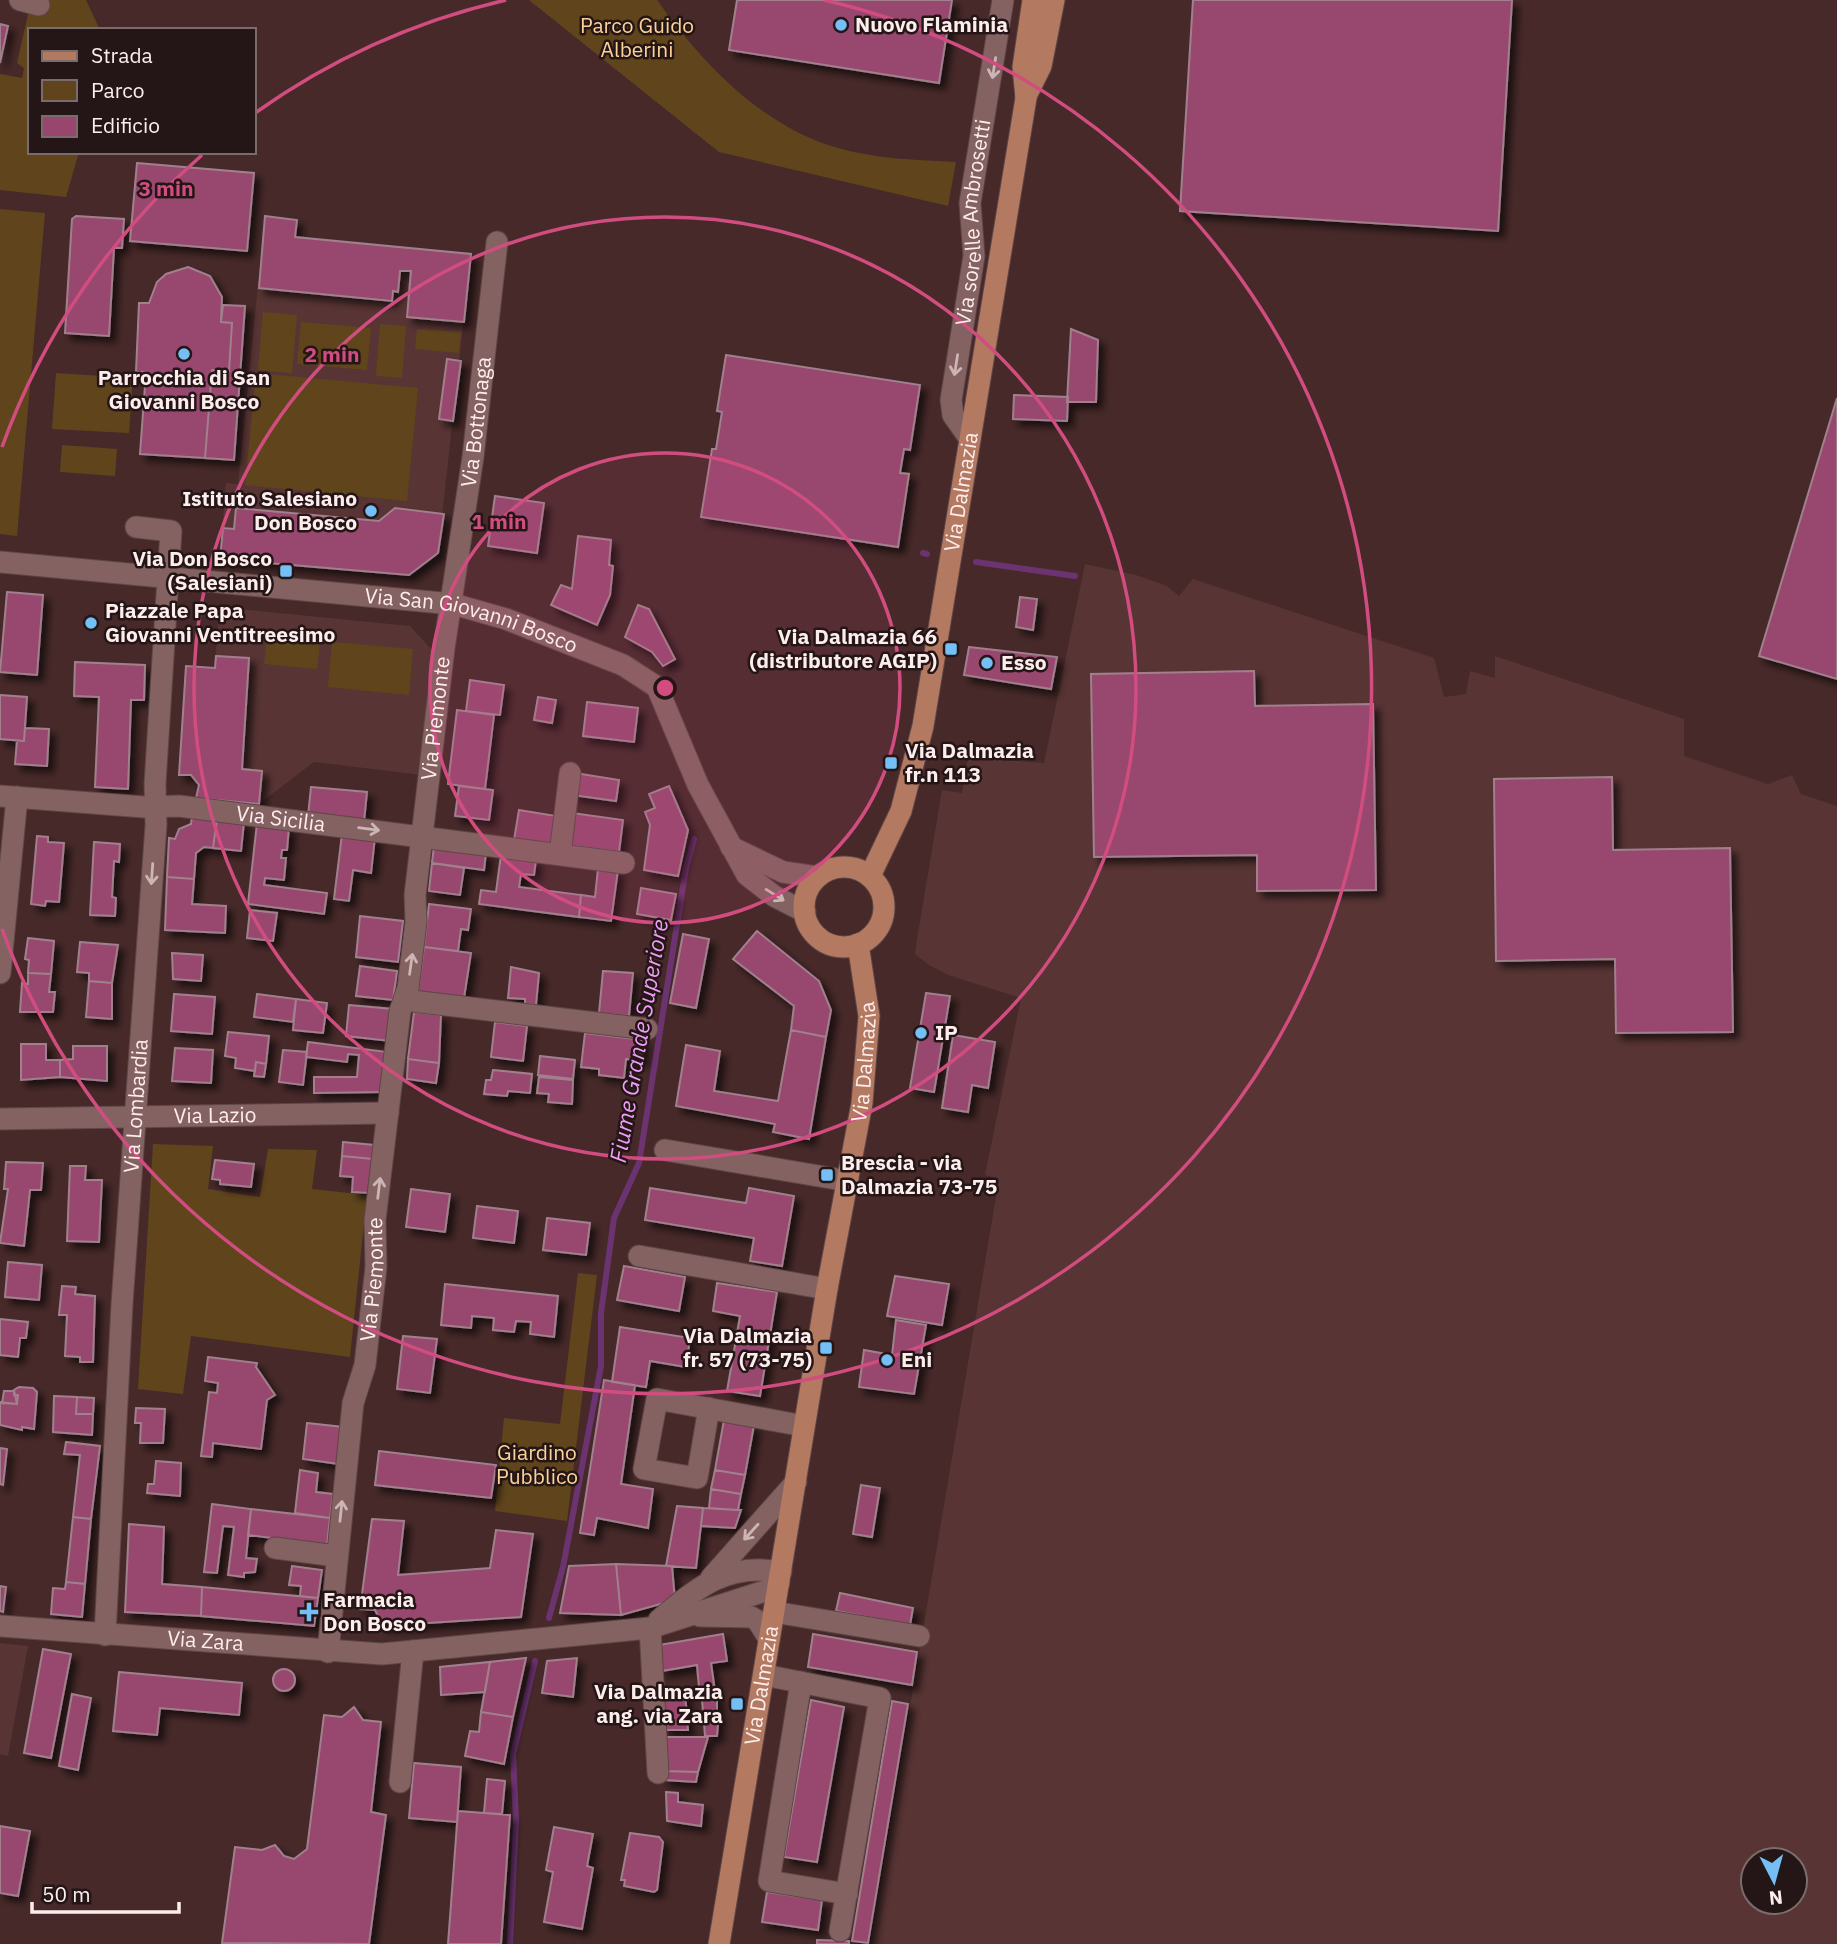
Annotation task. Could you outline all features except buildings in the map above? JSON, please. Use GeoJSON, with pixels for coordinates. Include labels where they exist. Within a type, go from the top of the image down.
{"type":"FeatureCollection","features":[{"type":"Feature","properties":{"kind":"main road","name":"Via Dalmazia"},"geometry":{"type":"LineString","coordinates":[[870,876],[901,811],[923,726],[1026,98],[1023,67],[1033,0]]}},
{"type":"Feature","properties":{"kind":"main road","name":"Via Dalmazia"},"geometry":{"type":"LineString","coordinates":[[1026,98],[1041,66],[1054,0]]}},
{"type":"Feature","properties":{"kind":"main road"},"geometry":{"type":"LineString","coordinates":[[843,867],[870,876],[883,897],[884,914],[872,935],[858,944],[840,946],[823,941],[810,928],[804,912],[807,893],[817,877],[843,867]]}},
{"type":"Feature","properties":{"kind":"main road","name":"Via Dalmazia"},"geometry":{"type":"LineString","coordinates":[[719,1944],[827,1289],[868,1060],[869,1016],[858,944]]}},
{"type":"Feature","properties":{"kind":"street","name":"Via sorelle Ambrosetti"},"geometry":{"type":"LineString","coordinates":[[970,439],[953,415],[951,400],[974,256],[971,203],[1003,0]]}},
{"type":"Feature","properties":{"kind":"street","name":"Via Bottonaga"},"geometry":{"type":"LineString","coordinates":[[453,604],[473,457],[497,242]]}},
{"type":"Feature","properties":{"kind":"street","name":"Via Lombardia"},"geometry":{"type":"LineString","coordinates":[[105,1635],[122,1304],[136,1117],[171,531],[136,527]]}},
{"type":"Feature","properties":{"kind":"street","name":"Via San Giovanni Bosco"},"geometry":{"type":"LineString","coordinates":[[0,562],[453,604],[506,619],[623,665],[657,687],[698,785],[747,875],[774,896],[804,912]]}},
{"type":"Feature","properties":{"kind":"street","name":"Via Piemonte"},"geometry":{"type":"LineString","coordinates":[[328,1652],[353,1404],[365,1366],[376,1267],[375,1220],[416,922],[415,895],[444,648],[453,604]]}},
{"type":"Feature","properties":{"kind":"street"},"geometry":{"type":"LineString","coordinates":[[560,854],[570,773]]}},
{"type":"Feature","properties":{"kind":"street","name":"Via Sicilia"},"geometry":{"type":"LineString","coordinates":[[8,796],[144,807],[179,806],[624,863]]}},
{"type":"Feature","properties":{"kind":"street"},"geometry":{"type":"LineString","coordinates":[[0,972],[8,796]]}},
{"type":"Feature","properties":{"kind":"street"},"geometry":{"type":"LineString","coordinates":[[731,847],[783,872],[817,877]]}},
{"type":"Feature","properties":{"kind":"street"},"geometry":{"type":"LineString","coordinates":[[404,1000],[647,1029]]}},
{"type":"Feature","properties":{"kind":"street","name":"Via Lazio"},"geometry":{"type":"LineString","coordinates":[[0,1119],[388,1113]]}},
{"type":"Feature","properties":{"kind":"street"},"geometry":{"type":"LineString","coordinates":[[665,1150],[848,1181]]}},
{"type":"Feature","properties":{"kind":"street"},"geometry":{"type":"LineString","coordinates":[[639,1256],[827,1289]]}},
{"type":"Feature","properties":{"kind":"street"},"geometry":{"type":"LineString","coordinates":[[709,1408],[804,1426]]}},
{"type":"Feature","properties":{"kind":"street"},"geometry":{"type":"LineString","coordinates":[[659,1773],[650,1628],[706,1583],[796,1482]]}},
{"type":"Feature","properties":{"kind":"street"},"geometry":{"type":"LineString","coordinates":[[275,1548],[336,1556]]}},
{"type":"Feature","properties":{"kind":"street"},"geometry":{"type":"LineString","coordinates":[[706,1583],[739,1570],[780,1577]]}},
{"type":"Feature","properties":{"kind":"street","name":"Via Zara"},"geometry":{"type":"LineString","coordinates":[[0,1626],[382,1654],[650,1628],[765,1591],[780,1577]]}},
{"type":"Feature","properties":{"kind":"street"},"geometry":{"type":"LineString","coordinates":[[774,1612],[919,1636]]}},
{"type":"Feature","properties":{"kind":"street","name":"Via Zara"},"geometry":{"type":"LineString","coordinates":[[684,1617],[751,1617],[758,1621],[769,1639]]}},
{"type":"Feature","properties":{"kind":"street"},"geometry":{"type":"LineString","coordinates":[[400,1782],[414,1651]]}},
{"type":"Feature","properties":{"kind":"street"},"geometry":{"type":"LineString","coordinates":[[764,1675],[880,1698],[841,1931]]}},
{"type":"Feature","properties":{"kind":"street"},"geometry":{"type":"LineString","coordinates":[[801,1682],[769,1881],[847,1894]]}},
{"type":"Feature","properties":{"kind":"shaded area"},"geometry":{"type":"Polygon","coordinates":[[[265,216],[297,220],[296,237],[471,254],[438,553],[409,575],[220,559],[226,483],[238,484],[265,216]]]}},
{"type":"Feature","properties":{"kind":"shaded area"},"geometry":{"type":"Polygon","coordinates":[[[1085,564],[1136,575],[1167,586],[1179,596],[1193,579],[1434,658],[1444,697],[1466,694],[1470,671],[1495,678],[1495,656],[1684,719],[1684,756],[1768,784],[1792,775],[1801,794],[1837,806],[1837,1944],[870,1944],[999,1179],[985,1175],[1021,998],[948,975],[915,954],[942,790],[962,793],[968,757],[1044,763],[1085,564]]]}},
{"type":"Feature","properties":{"kind":"shaded area"},"geometry":{"type":"Polygon","coordinates":[[[219,607],[410,626],[434,652],[422,775],[314,762],[259,804],[196,798],[199,784],[191,775],[179,775],[186,666],[215,668],[219,607]]]}},
{"type":"Feature","properties":{"kind":"shaded area"},"geometry":{"type":"Polygon","coordinates":[[[0,1643],[28,1646],[8,1756],[0,1754],[0,1643]]]}},
{"type":"Feature","properties":{"kind":"green space"},"geometry":{"type":"Polygon","coordinates":[[[41,0],[86,0],[99,28],[28,28],[28,154],[78,154],[66,197],[0,190],[0,74],[22,78],[24,68],[17,63],[29,10],[41,0]]]}},
{"type":"Feature","properties":{"kind":"green space","name":"Parco Guido Alberini"},"geometry":{"type":"Polygon","coordinates":[[[529,0],[657,0],[714,69],[759,108],[784,125],[810,138],[852,152],[956,162],[948,206],[719,152],[529,0]]]}},
{"type":"Feature","properties":{"kind":"green space"},"geometry":{"type":"Polygon","coordinates":[[[0,209],[45,213],[17,536],[0,534],[0,209]]]}},
{"type":"Feature","properties":{"kind":"green space"},"geometry":{"type":"Polygon","coordinates":[[[263,312],[297,315],[292,373],[258,370],[263,312]]]}},
{"type":"Feature","properties":{"kind":"green space"},"geometry":{"type":"Polygon","coordinates":[[[301,322],[371,328],[367,370],[297,364],[301,322]]]}},
{"type":"Feature","properties":{"kind":"green space"},"geometry":{"type":"Polygon","coordinates":[[[380,324],[406,326],[402,378],[376,376],[380,324]]]}},
{"type":"Feature","properties":{"kind":"green space"},"geometry":{"type":"Polygon","coordinates":[[[417,329],[461,332],[459,353],[415,349],[417,329]]]}},
{"type":"Feature","properties":{"kind":"green space"},"geometry":{"type":"Polygon","coordinates":[[[56,373],[133,378],[129,433],[52,429],[56,373]]]}},
{"type":"Feature","properties":{"kind":"green space"},"geometry":{"type":"Polygon","coordinates":[[[256,373],[418,388],[407,501],[245,485],[256,373]]]}},
{"type":"Feature","properties":{"kind":"green space"},"geometry":{"type":"Polygon","coordinates":[[[62,445],[117,449],[115,476],[60,472],[62,445]]]}},
{"type":"Feature","properties":{"kind":"green space"},"geometry":{"type":"Polygon","coordinates":[[[267,638],[320,642],[317,669],[264,664],[267,638]]]}},
{"type":"Feature","properties":{"kind":"green space"},"geometry":{"type":"Polygon","coordinates":[[[332,642],[413,649],[409,695],[328,687],[332,642]]]}},
{"type":"Feature","properties":{"kind":"green space"},"geometry":{"type":"Polygon","coordinates":[[[153,1144],[213,1146],[208,1189],[260,1197],[268,1149],[317,1150],[312,1189],[367,1195],[350,1357],[191,1336],[183,1394],[138,1389],[153,1144]]]}},
{"type":"Feature","properties":{"kind":"green space","name":"Giardino Pubblico"},"geometry":{"type":"Polygon","coordinates":[[[578,1273],[597,1275],[567,1521],[495,1511],[504,1418],[560,1424],[578,1273]]]}},
{"type":"Feature","properties":{"kind":"waterway"},"geometry":{"type":"LineString","coordinates":[[923,553],[927,554]]}},
{"type":"Feature","properties":{"kind":"waterway"},"geometry":{"type":"LineString","coordinates":[[976,562],[1075,576]]}},
{"type":"Feature","properties":{"kind":"waterway","name":"Fiume Grande Superiore"},"geometry":{"type":"LineString","coordinates":[[549,1618],[563,1567],[601,1366],[601,1313],[614,1218],[639,1163],[686,868],[694,839]]}},
{"type":"Feature","properties":{"kind":"waterway","name":"Fiume Grande Superiore"},"geometry":{"type":"LineString","coordinates":[[510,1944],[516,1821],[513,1754],[535,1661]]}},
{"type":"Feature","properties":{"kind":"place","name":"Nuovo Flaminia"},"geometry":{"type":"Point","coordinates":[841,25]}},
{"type":"Feature","properties":{"kind":"place","name":"Parrocchia di San Giovanni Bosco"},"geometry":{"type":"Point","coordinates":[184,354]}},
{"type":"Feature","properties":{"kind":"place","name":"Istituto Salesiano Don Bosco"},"geometry":{"type":"Point","coordinates":[371,511]}},
{"type":"Feature","properties":{"kind":"place","name":"Via Don Bosco (Salesiani)"},"geometry":{"type":"Point","coordinates":[286,571]}},
{"type":"Feature","properties":{"kind":"place","name":"Piazzale Papa Giovanni Ventitreesimo"},"geometry":{"type":"Point","coordinates":[91,623]}},
{"type":"Feature","properties":{"kind":"place","name":"Via Dalmazia 66 (distributore AGIP)"},"geometry":{"type":"Point","coordinates":[951,649]}},
{"type":"Feature","properties":{"kind":"place","name":"Esso"},"geometry":{"type":"Point","coordinates":[987,663]}},
{"type":"Feature","properties":{"kind":"place","name":"Via Dalmazia fr.n 113"},"geometry":{"type":"Point","coordinates":[891,763]}},
{"type":"Feature","properties":{"kind":"place","name":"IP"},"geometry":{"type":"Point","coordinates":[921,1033]}},
{"type":"Feature","properties":{"kind":"place","name":"Brescia - via Dalmazia 73-75"},"geometry":{"type":"Point","coordinates":[827,1175]}},
{"type":"Feature","properties":{"kind":"place","name":"Via Dalmazia fr. 57 (73-75)"},"geometry":{"type":"Point","coordinates":[826,1348]}},
{"type":"Feature","properties":{"kind":"place","name":"Eni"},"geometry":{"type":"Point","coordinates":[887,1360]}},
{"type":"Feature","properties":{"kind":"place","name":"Farmacia Don Bosco"},"geometry":{"type":"Point","coordinates":[309,1612]}},
{"type":"Feature","properties":{"kind":"place","name":"Via Dalmazia ang. via Zara"},"geometry":{"type":"Point","coordinates":[737,1704]}}]}
